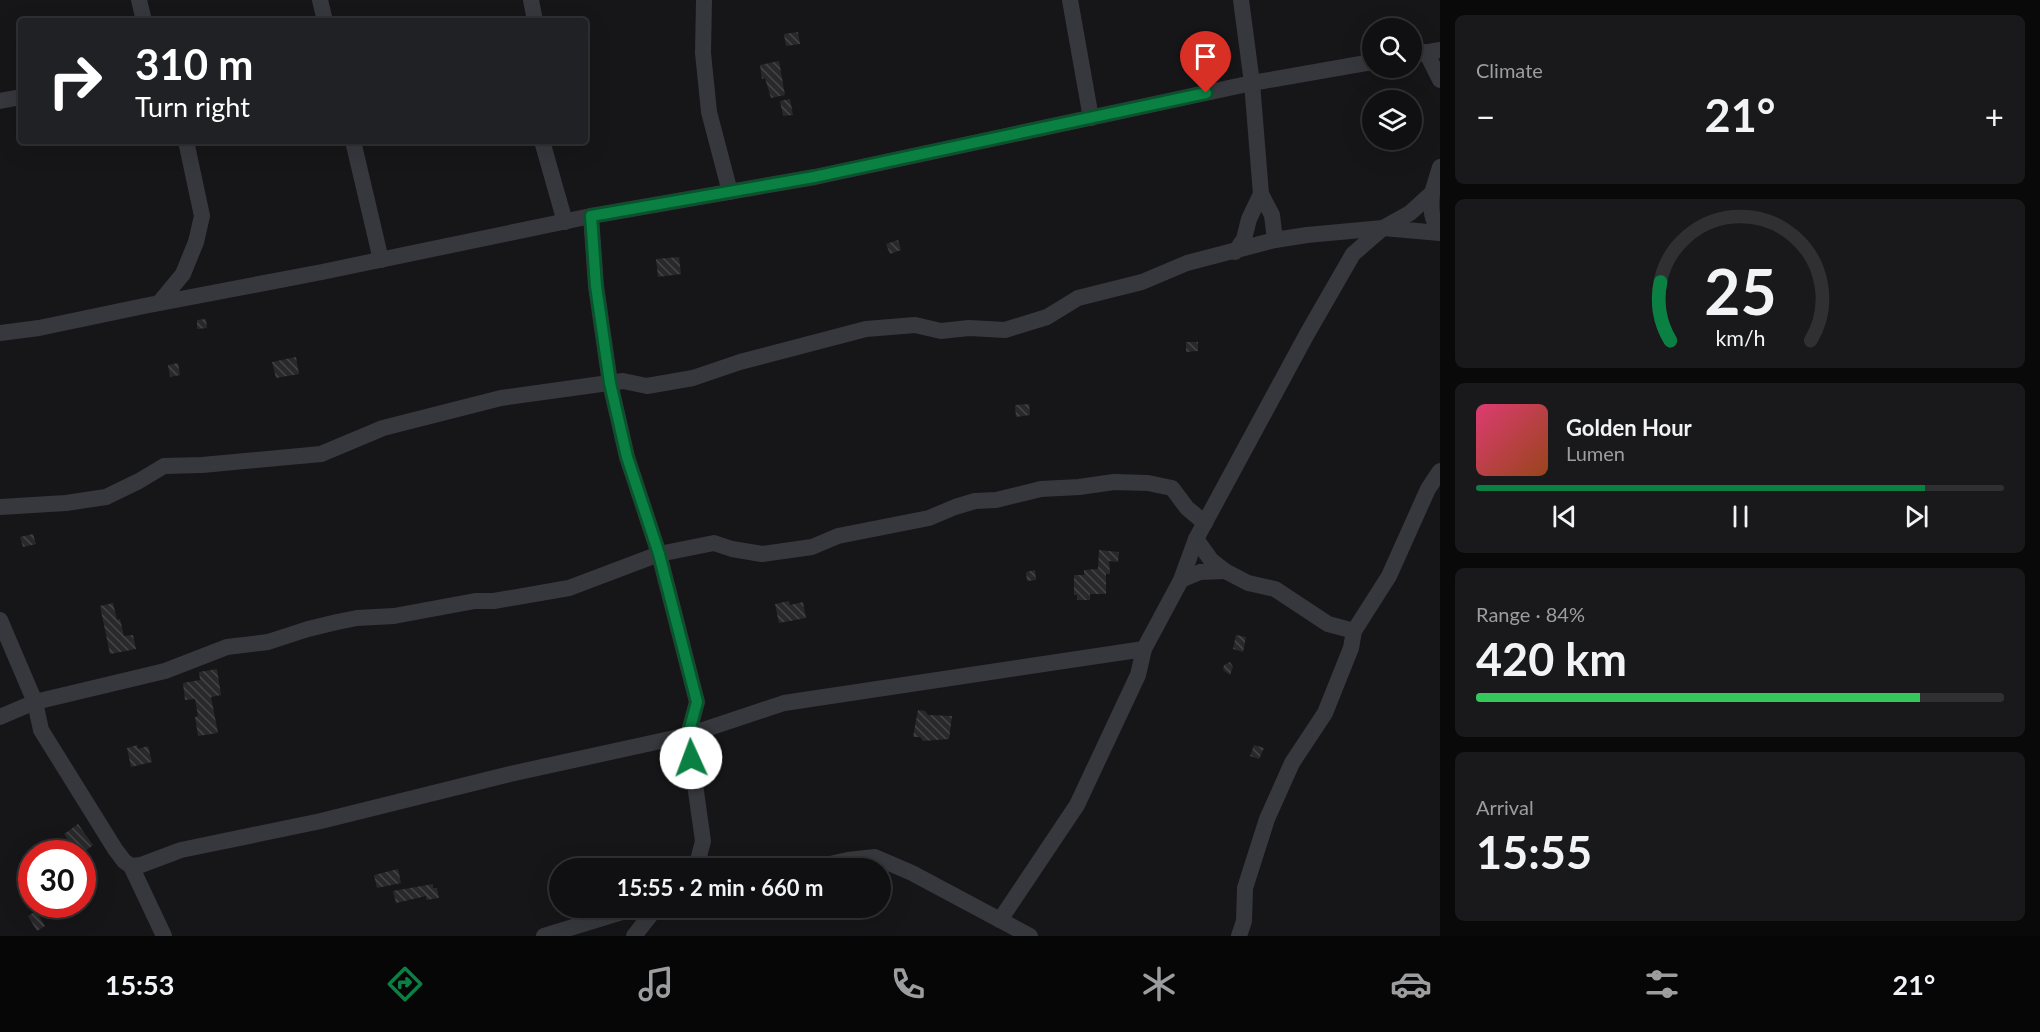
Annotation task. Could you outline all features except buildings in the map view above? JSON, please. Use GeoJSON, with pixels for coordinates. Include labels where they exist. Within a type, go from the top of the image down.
{"type":"FeatureCollection","features":[{"type":"Feature","properties":{"kind":"street"},"geometry":{"type":"LineString","coordinates":[[139,0],[143,18]]}},
{"type":"Feature","properties":{"kind":"street"},"geometry":{"type":"LineString","coordinates":[[320,0],[324,18]]}},
{"type":"Feature","properties":{"kind":"street"},"geometry":{"type":"LineString","coordinates":[[531,0],[534,18]]}},
{"type":"Feature","properties":{"kind":"street"},"geometry":{"type":"LineString","coordinates":[[704,0],[703,52],[709,112],[730,192]]}},
{"type":"Feature","properties":{"kind":"street"},"geometry":{"type":"LineString","coordinates":[[1070,0],[1090,118]]}},
{"type":"Feature","properties":{"kind":"street"},"geometry":{"type":"LineString","coordinates":[[1240,0],[1252,83],[1261,194],[1272,215],[1275,240]]}},
{"type":"Feature","properties":{"kind":"street"},"geometry":{"type":"LineString","coordinates":[[1426,52],[1440,80]]}},
{"type":"Feature","properties":{"kind":"street"},"geometry":{"type":"LineString","coordinates":[[0,333],[39,328],[591,216],[814,177],[1252,83],[1362,64]]}},
{"type":"Feature","properties":{"kind":"street"},"geometry":{"type":"LineString","coordinates":[[0,100],[18,97]]}},
{"type":"Feature","properties":{"kind":"street"},"geometry":{"type":"LineString","coordinates":[[159,303],[183,274],[196,242],[202,216],[187,144]]}},
{"type":"Feature","properties":{"kind":"street"},"geometry":{"type":"LineString","coordinates":[[354,144],[381,260]]}},
{"type":"Feature","properties":{"kind":"street"},"geometry":{"type":"LineString","coordinates":[[543,144],[565,222]]}},
{"type":"Feature","properties":{"kind":"street"},"geometry":{"type":"LineString","coordinates":[[1440,167],[1432,193],[1431,214],[1440,231]]}},
{"type":"Feature","properties":{"kind":"street"},"geometry":{"type":"LineString","coordinates":[[1000,920],[1077,805],[1134,685],[1144,649],[1181,580],[1196,539],[1353,254],[1383,228],[1410,213],[1432,193]]}},
{"type":"Feature","properties":{"kind":"street"},"geometry":{"type":"LineString","coordinates":[[1234,252],[1244,239],[1249,219],[1261,194]]}},
{"type":"Feature","properties":{"kind":"street"},"geometry":{"type":"LineString","coordinates":[[591,216],[596,286],[610,383],[627,457],[659,554],[697,702],[713,727]]}},
{"type":"Feature","properties":{"kind":"street"},"geometry":{"type":"LineString","coordinates":[[0,507],[66,503],[106,497],[164,466],[202,465],[321,454],[383,428],[501,398],[623,381],[647,386],[693,378],[740,362],[866,329],[915,325],[941,331],[969,328],[1005,330],[1047,317],[1078,298],[1142,282],[1187,263],[1275,240],[1307,234],[1383,228],[1440,231]]}},
{"type":"Feature","properties":{"kind":"street"},"geometry":{"type":"LineString","coordinates":[[1239,936],[1244,921],[1245,888],[1267,819],[1292,763],[1325,712],[1351,648],[1354,631],[1389,576],[1428,489],[1440,471]]}},
{"type":"Feature","properties":{"kind":"street"},"geometry":{"type":"LineString","coordinates":[[0,717],[35,702],[165,671],[227,648],[268,642],[337,622],[405,614],[474,601],[494,601],[569,588],[659,554],[714,543],[732,549],[762,554],[812,547],[838,536],[929,518],[975,501],[996,500],[1041,489],[1079,488],[1114,482],[1148,483],[1172,488],[1187,508],[1205,523]]}},
{"type":"Feature","properties":{"kind":"street"},"geometry":{"type":"LineString","coordinates":[[1196,539],[1211,560],[1225,571],[1248,583],[1275,589],[1328,624],[1354,631]]}},
{"type":"Feature","properties":{"kind":"street"},"geometry":{"type":"LineString","coordinates":[[1181,580],[1200,572],[1225,571]]}},
{"type":"Feature","properties":{"kind":"street"},"geometry":{"type":"LineString","coordinates":[[0,620],[35,702],[41,730],[115,849],[131,866],[164,936]]}},
{"type":"Feature","properties":{"kind":"street"},"geometry":{"type":"LineString","coordinates":[[131,866],[141,865],[181,850],[321,821],[510,774],[688,735],[784,703],[1144,649]]}},
{"type":"Feature","properties":{"kind":"street"},"geometry":{"type":"LineString","coordinates":[[697,702],[688,735],[703,840],[698,858]]}},
{"type":"Feature","properties":{"kind":"street"},"geometry":{"type":"LineString","coordinates":[[891,864],[1030,936]]}},
{"type":"Feature","properties":{"kind":"street"},"geometry":{"type":"LineString","coordinates":[[544,936],[602,918]]}},
{"type":"Feature","properties":{"kind":"street"},"geometry":{"type":"LineString","coordinates":[[634,936],[648,918]]}},
{"type":"Feature","properties":{"kind":"route"},"geometry":{"type":"LineString","coordinates":[[691,758],[688,735],[697,702],[659,554],[627,457],[610,383],[596,286],[591,216],[814,177],[1206,93]]}}]}
